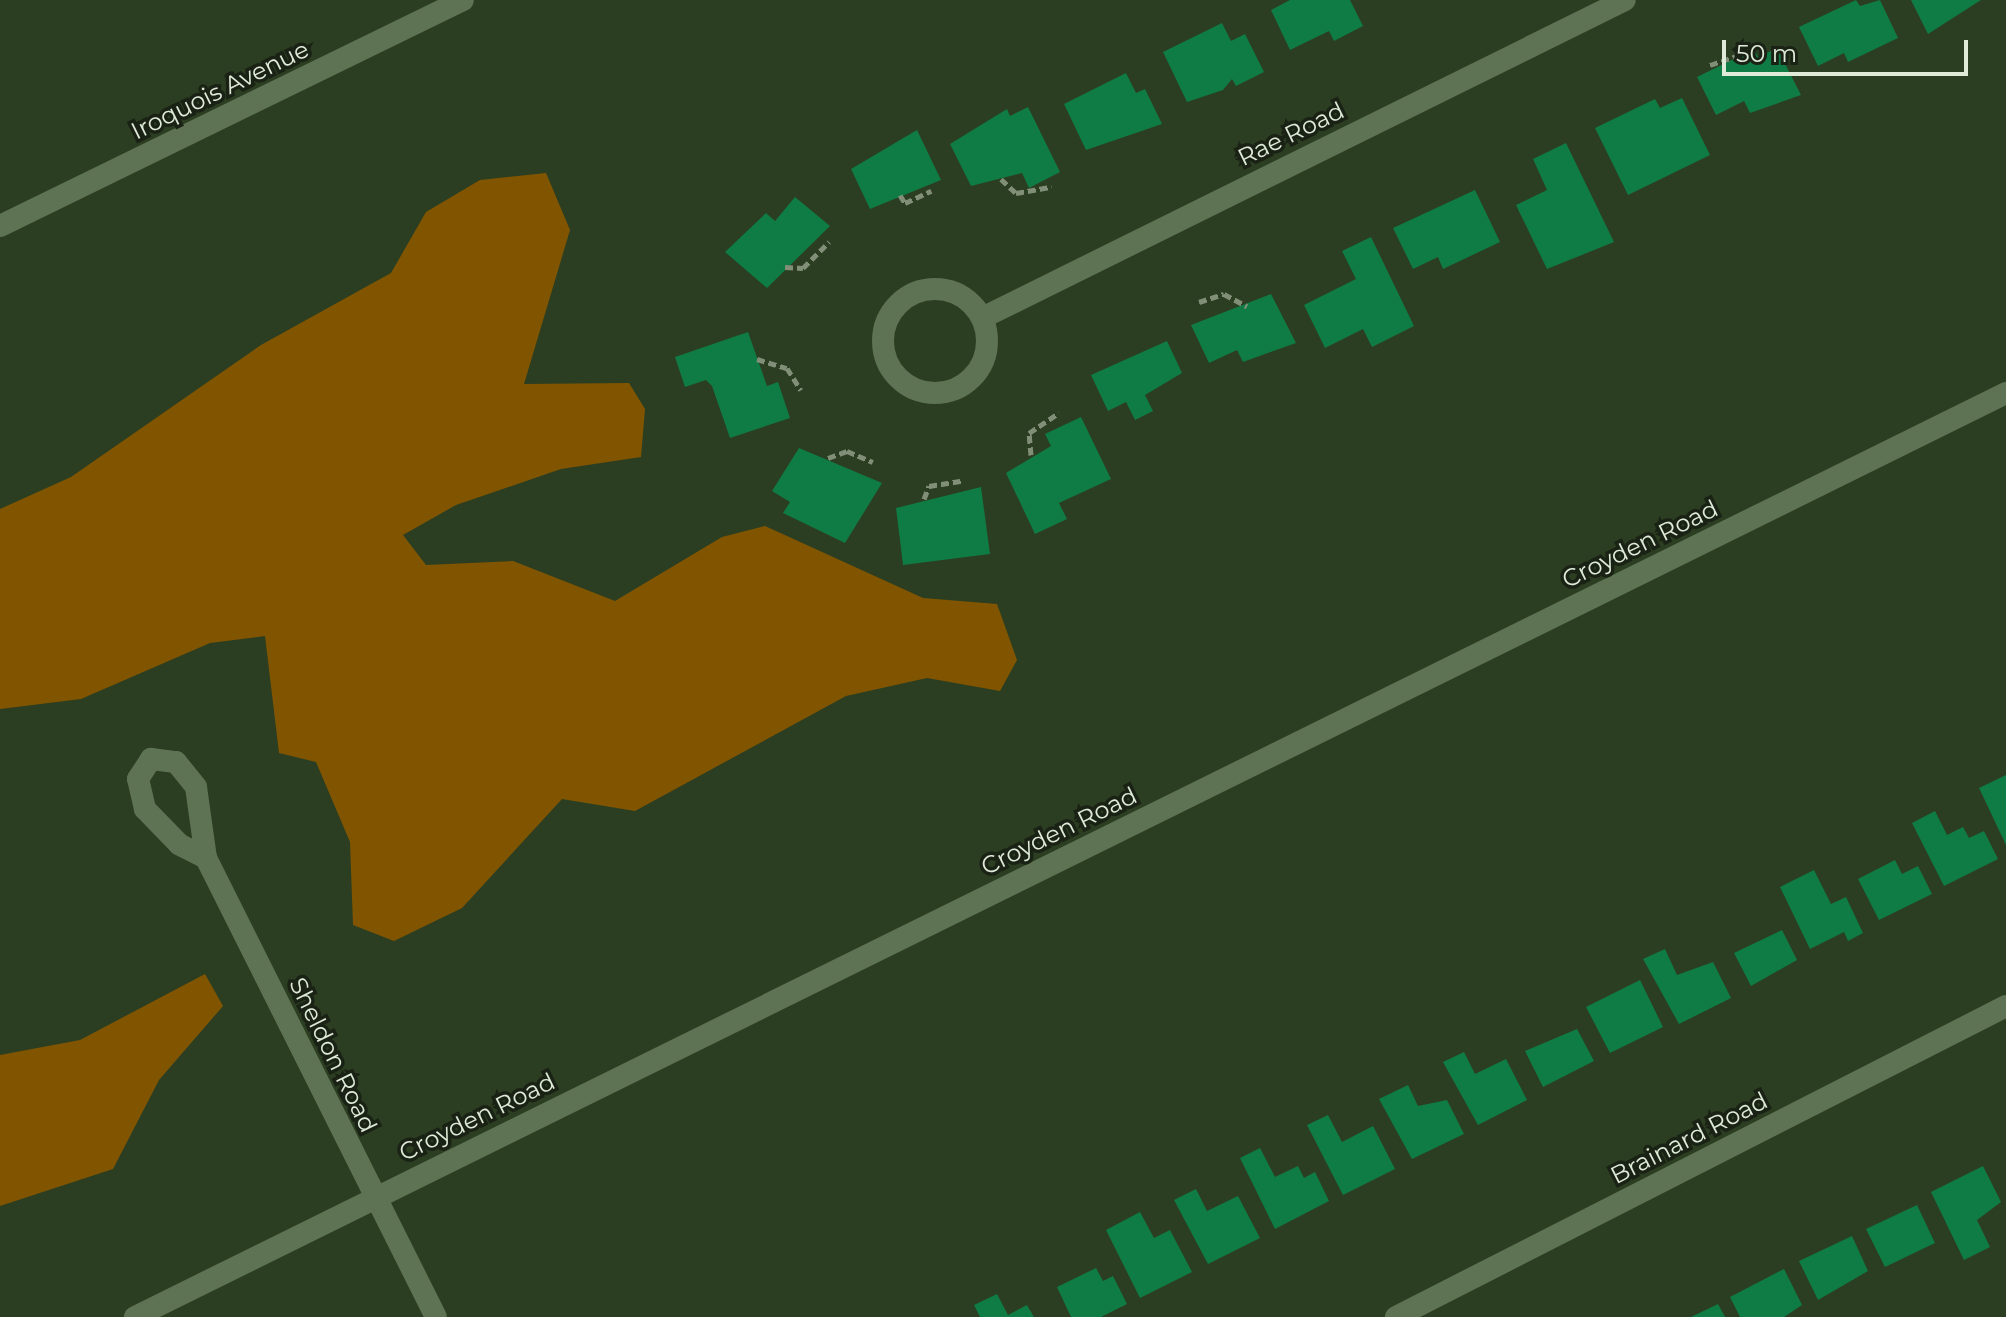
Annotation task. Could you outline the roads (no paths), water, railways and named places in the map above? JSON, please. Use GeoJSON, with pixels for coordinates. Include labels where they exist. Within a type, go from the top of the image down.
{"type":"FeatureCollection","features":[{"type":"Feature","properties":{"kind":"street","name":"Iroquois Avenue"},"geometry":{"type":"LineString","coordinates":[[0,226],[463,0]]}},
{"type":"Feature","properties":{"kind":"street","name":"Rae Road"},"geometry":{"type":"LineString","coordinates":[[982,318],[1625,0]]}},
{"type":"Feature","properties":{"kind":"street"},"geometry":{"type":"LineString","coordinates":[[954,293],[982,318],[985,359],[957,389],[928,394],[892,372],[882,335],[909,296],[954,293]]}},
{"type":"Feature","properties":{"kind":"street","name":"Croyden Road"},"geometry":{"type":"LineString","coordinates":[[135,1317],[2006,393]]}},
{"type":"Feature","properties":{"kind":"street","name":"Sheldon Road"},"geometry":{"type":"LineString","coordinates":[[206,858],[436,1317]]}},
{"type":"Feature","properties":{"kind":"street","name":"Brainard Road"},"geometry":{"type":"LineString","coordinates":[[1396,1317],[2006,1006]]}}]}
